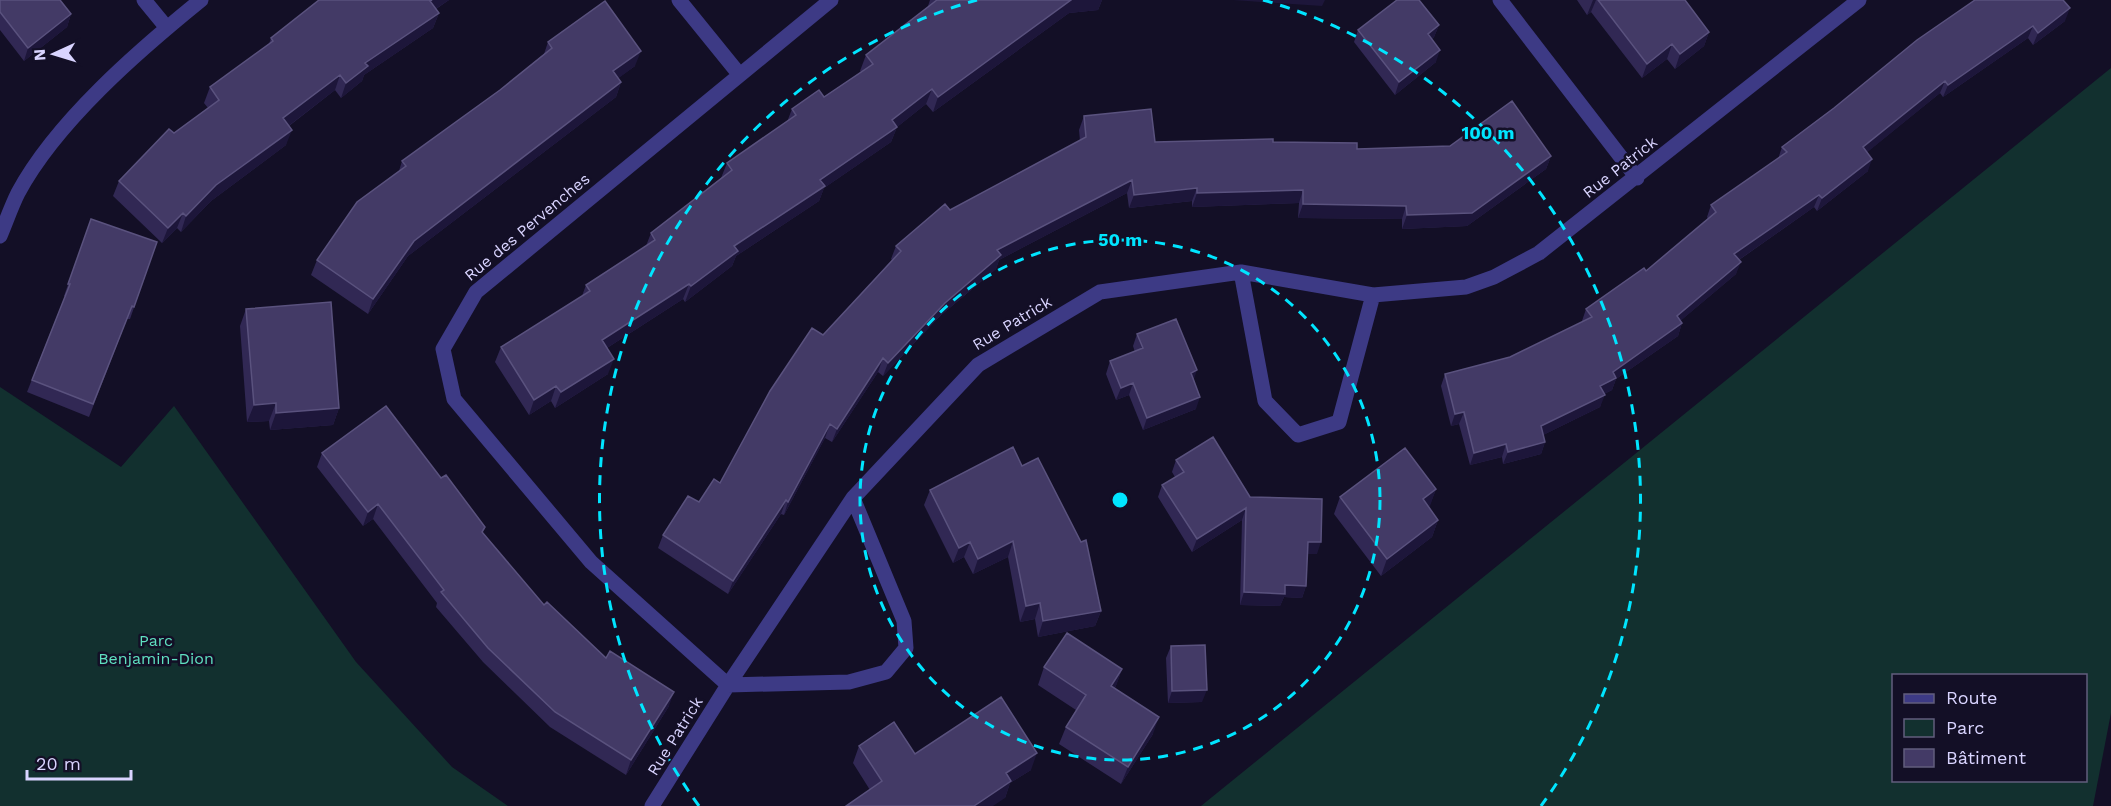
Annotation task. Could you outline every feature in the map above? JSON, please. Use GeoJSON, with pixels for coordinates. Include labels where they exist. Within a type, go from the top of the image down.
{"type":"FeatureCollection","features":[{"type":"Feature","properties":{"kind":"street"},"geometry":{"type":"LineString","coordinates":[[144,0],[166,28]]}},
{"type":"Feature","properties":{"kind":"street"},"geometry":{"type":"LineString","coordinates":[[0,236],[19,193],[66,124],[166,28],[201,0]]}},
{"type":"Feature","properties":{"kind":"street"},"geometry":{"type":"LineString","coordinates":[[679,0],[739,74]]}},
{"type":"Feature","properties":{"kind":"street","name":"Rue des Pervenches"},"geometry":{"type":"LineString","coordinates":[[728,685],[583,553],[454,399],[443,349],[476,292],[831,0]]}},
{"type":"Feature","properties":{"kind":"street"},"geometry":{"type":"LineString","coordinates":[[1500,0],[1637,178]]}},
{"type":"Feature","properties":{"kind":"street","name":"Rue Patrick"},"geometry":{"type":"LineString","coordinates":[[652,806],[728,685],[853,498],[978,365],[1100,292],[1241,272],[1373,295],[1466,287],[1494,277],[1539,253],[1637,178],[1859,0]]}},
{"type":"Feature","properties":{"kind":"street"},"geometry":{"type":"LineString","coordinates":[[1241,272],[1265,401],[1298,435],[1339,423],[1373,295]]}},
{"type":"Feature","properties":{"kind":"street"},"geometry":{"type":"LineString","coordinates":[[728,685],[849,682],[886,672],[906,648],[904,621],[853,498]]}},
{"type":"Feature","properties":{"kind":"green space"},"geometry":{"type":"Polygon","coordinates":[[[2111,68],[2111,713],[2093,806],[1201,806],[2111,68]]]}},
{"type":"Feature","properties":{"kind":"green space","name":"Parc Benjamin-Dion"},"geometry":{"type":"Polygon","coordinates":[[[0,387],[121,467],[174,406],[356,662],[452,767],[508,806],[0,806],[0,387]]]}},
{"type":"Feature","properties":{"kind":"building"},"geometry":{"type":"Polygon","coordinates":[[[0,0],[60,0],[71,14],[28,48],[0,12],[0,0]]]}},
{"type":"Feature","properties":{"kind":"building"},"geometry":{"type":"Polygon","coordinates":[[[319,0],[432,0],[430,1],[439,13],[365,63],[368,66],[346,83],[340,75],[283,118],[292,130],[216,185],[186,216],[183,213],[168,228],[119,181],[169,129],[174,133],[219,100],[210,87],[273,41],[271,38],[319,0]]]}},
{"type":"Feature","properties":{"kind":"building"},"geometry":{"type":"Polygon","coordinates":[[[937,0],[1071,0],[938,97],[932,89],[892,120],[897,127],[820,180],[825,186],[734,246],[738,251],[691,286],[689,284],[602,340],[614,359],[561,392],[556,386],[534,400],[501,347],[590,291],[586,285],[655,240],[651,233],[732,170],[727,163],[796,115],[792,109],[819,90],[824,97],[873,64],[866,55],[937,0]]]}},
{"type":"Feature","properties":{"kind":"building"},"geometry":{"type":"Polygon","coordinates":[[[1397,0],[1419,0],[1439,25],[1428,34],[1440,50],[1399,82],[1358,30],[1397,0]]]}},
{"type":"Feature","properties":{"kind":"building"},"geometry":{"type":"Polygon","coordinates":[[[1598,0],[1685,0],[1709,32],[1680,54],[1672,44],[1647,64],[1598,0]]]}},
{"type":"Feature","properties":{"kind":"building"},"geometry":{"type":"Polygon","coordinates":[[[1975,0],[2063,0],[2070,8],[2038,33],[2033,26],[1948,85],[1945,81],[1863,147],[1872,159],[1822,198],[1819,195],[1734,254],[1741,262],[1677,316],[1682,323],[1613,372],[1616,378],[1600,386],[1605,395],[1541,426],[1545,442],[1508,452],[1506,444],[1474,453],[1464,412],[1455,414],[1445,374],[1510,357],[1592,317],[1586,309],[1644,268],[1646,271],[1716,212],[1711,205],[1787,152],[1782,147],[1917,40],[1975,0]]]}},
{"type":"Feature","properties":{"kind":"building"},"geometry":{"type":"Polygon","coordinates":[[[605,1],[641,51],[613,71],[621,82],[414,241],[373,299],[317,260],[357,202],[406,166],[402,161],[500,90],[552,48],[548,42],[605,1]]]}},
{"type":"Feature","properties":{"kind":"building"},"geometry":{"type":"Polygon","coordinates":[[[1512,101],[1551,156],[1472,213],[1407,215],[1406,206],[1303,204],[1303,190],[1197,193],[1197,188],[1134,195],[1132,180],[997,250],[1001,255],[945,303],[888,363],[883,358],[837,429],[830,424],[788,502],[786,500],[733,581],[663,535],[688,496],[699,502],[714,479],[720,483],[770,391],[812,328],[823,335],[901,251],[896,246],[945,204],[950,210],[1086,137],[1084,116],[1151,109],[1155,142],[1273,139],[1273,142],[1357,143],[1357,149],[1450,146],[1512,101]]]}},
{"type":"Feature","properties":{"kind":"building"},"geometry":{"type":"Polygon","coordinates":[[[91,219],[157,242],[134,307],[132,306],[93,404],[32,380],[70,284],[68,284],[91,219]]]}},
{"type":"Feature","properties":{"kind":"building"},"geometry":{"type":"Polygon","coordinates":[[[331,302],[339,408],[276,413],[276,403],[254,405],[246,309],[331,302]]]}},
{"type":"Feature","properties":{"kind":"building"},"geometry":{"type":"Polygon","coordinates":[[[1176,319],[1197,370],[1191,373],[1200,397],[1147,418],[1133,383],[1121,388],[1110,361],[1143,348],[1137,334],[1176,319]]]}},
{"type":"Feature","properties":{"kind":"building"},"geometry":{"type":"Polygon","coordinates":[[[386,406],[441,478],[446,475],[485,527],[482,532],[544,605],[547,602],[606,658],[610,651],[674,692],[631,760],[555,712],[488,648],[441,592],[444,590],[378,504],[368,512],[322,453],[386,406]]]}},
{"type":"Feature","properties":{"kind":"building"},"geometry":{"type":"Polygon","coordinates":[[[1213,437],[1250,497],[1322,499],[1321,542],[1308,542],[1306,586],[1285,585],[1285,594],[1244,592],[1246,508],[1197,539],[1162,485],[1184,472],[1176,460],[1213,437]]]}},
{"type":"Feature","properties":{"kind":"building"},"geometry":{"type":"Polygon","coordinates":[[[1013,447],[1022,466],[1038,458],[1081,542],[1086,540],[1101,611],[1043,621],[1040,603],[1026,606],[1013,541],[978,559],[970,542],[959,548],[930,490],[1013,447]]]}},
{"type":"Feature","properties":{"kind":"building"},"geometry":{"type":"Polygon","coordinates":[[[1405,448],[1436,489],[1423,499],[1438,520],[1387,559],[1340,497],[1405,448]]]}},
{"type":"Feature","properties":{"kind":"building"},"geometry":{"type":"Polygon","coordinates":[[[1067,633],[1122,669],[1111,686],[1159,717],[1128,767],[1066,727],[1086,695],[1044,667],[1067,633]]]}},
{"type":"Feature","properties":{"kind":"building"},"geometry":{"type":"Polygon","coordinates":[[[1205,645],[1207,690],[1172,691],[1171,646],[1205,645]]]}},
{"type":"Feature","properties":{"kind":"building"},"geometry":{"type":"Polygon","coordinates":[[[1001,697],[1037,753],[1006,773],[1011,781],[974,806],[846,806],[882,781],[859,746],[894,722],[915,754],[1001,697]]]}}]}
